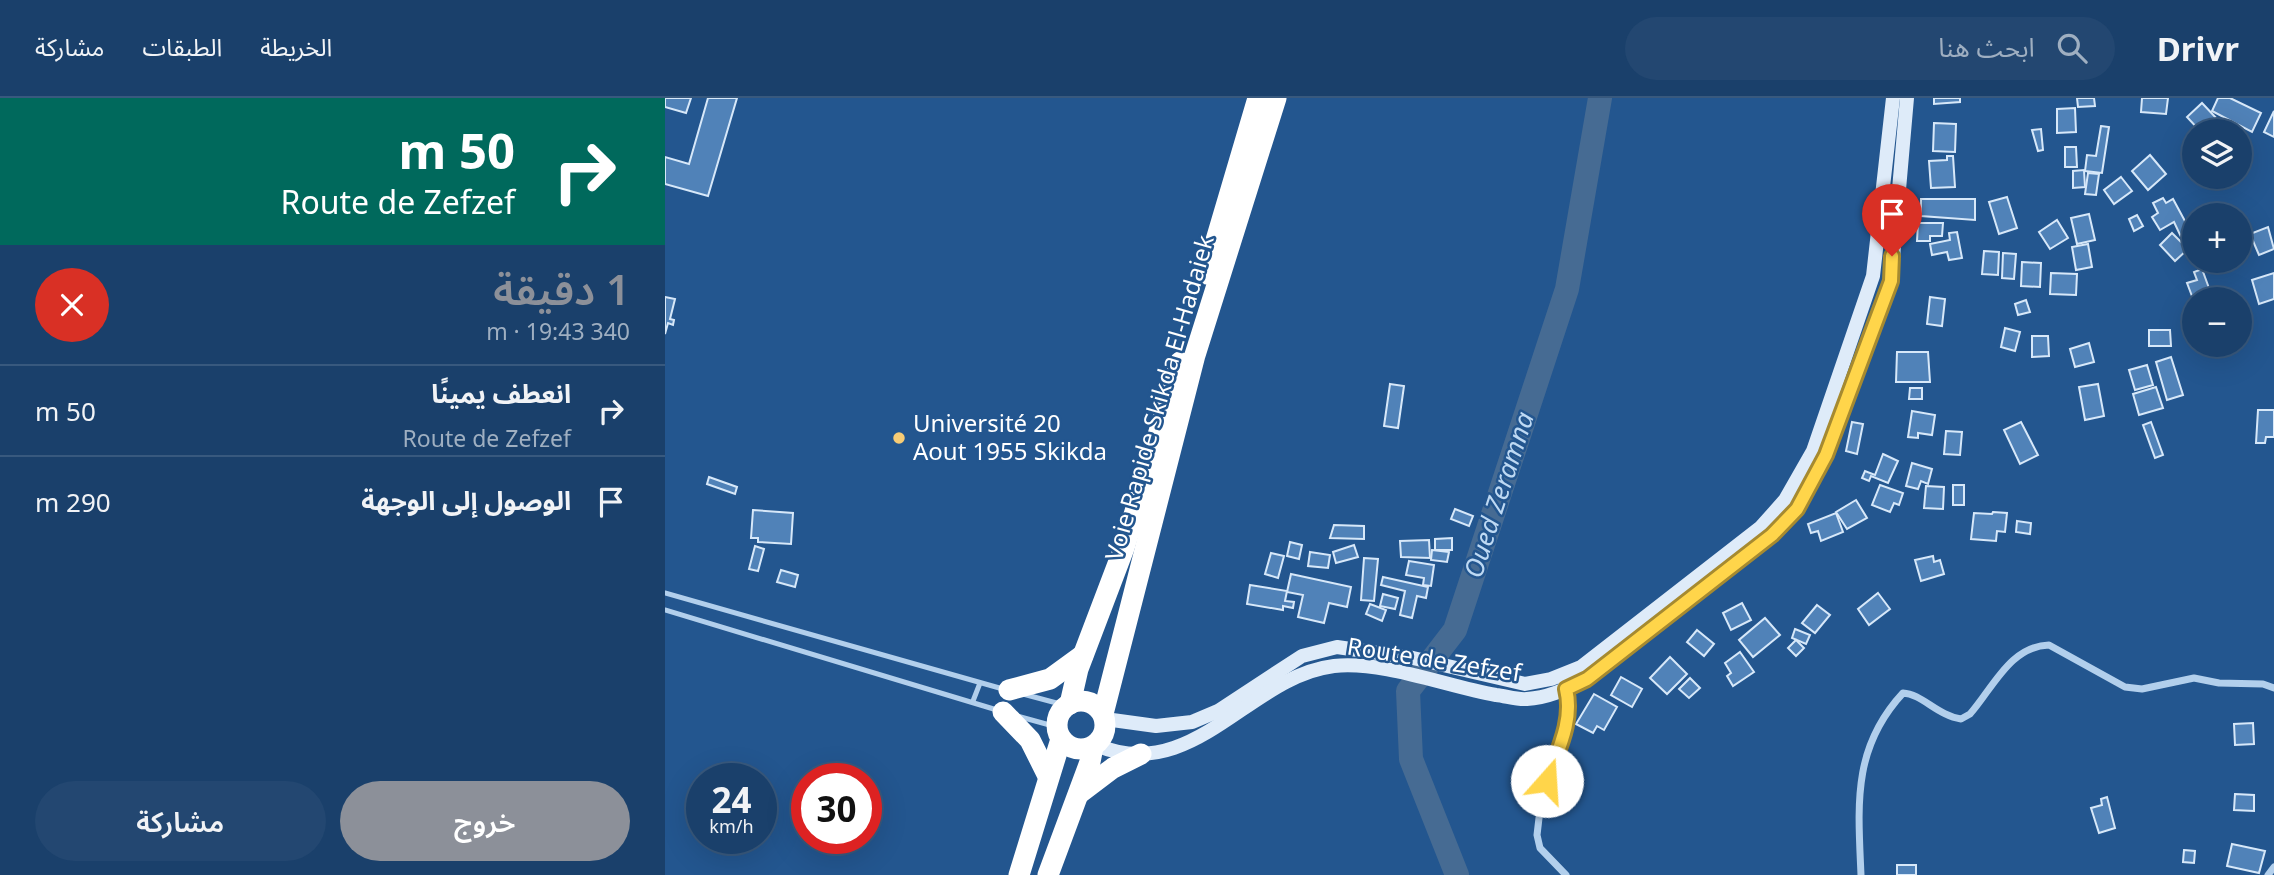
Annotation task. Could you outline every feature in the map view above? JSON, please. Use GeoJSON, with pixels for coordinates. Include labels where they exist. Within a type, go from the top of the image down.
{"type":"FeatureCollection","features":[{"type":"Feature","properties":{"kind":"highway","name":"Voie Rapide Skikda El-Hadaiek"},"geometry":{"type":"LineString","coordinates":[[1019,875],[1048,776],[1061,713],[1068,705],[1124,548],[1258,98]]}},
{"type":"Feature","properties":{"kind":"highway","name":"Voie Rapide Skikda El-Hadaiek"},"geometry":{"type":"LineString","coordinates":[[1048,875],[1094,746],[1103,736],[1104,716],[1195,355],[1276,98]]}},
{"type":"Feature","properties":{"kind":"highway"},"geometry":{"type":"LineString","coordinates":[[1009,690],[1050,679],[1087,651]]}},
{"type":"Feature","properties":{"kind":"highway"},"geometry":{"type":"LineString","coordinates":[[1068,705],[1085,702],[1104,716]]}},
{"type":"Feature","properties":{"kind":"highway"},"geometry":{"type":"LineString","coordinates":[[1003,712],[1030,740],[1048,776]]}},
{"type":"Feature","properties":{"kind":"highway"},"geometry":{"type":"LineString","coordinates":[[1059,733],[1075,749],[1094,746]]}},
{"type":"Feature","properties":{"kind":"highway"},"geometry":{"type":"LineString","coordinates":[[1076,797],[1112,768],[1141,754]]}},
{"type":"Feature","properties":{"kind":"main road","name":"Route de Zefzef"},"geometry":{"type":"LineString","coordinates":[[1094,746],[1141,754],[1172,748],[1194,740],[1289,681],[1321,668],[1346,665],[1407,674],[1463,689],[1526,700],[1563,682],[1761,527],[1801,475],[1814,451],[1873,276],[1893,98]]}},
{"type":"Feature","properties":{"kind":"main road","name":"Route de Zefzef"},"geometry":{"type":"LineString","coordinates":[[1104,716],[1156,726],[1192,722],[1218,710],[1302,656],[1322,649],[1351,647],[1413,658],[1525,684],[1587,679],[1772,535],[1797,509],[1814,482],[1891,281],[1907,98]]}},
{"type":"Feature","properties":{"kind":"street"},"geometry":{"type":"LineString","coordinates":[[1861,875],[1859,803],[1863,765],[1874,730],[1903,693],[1917,698],[1936,712],[1961,719],[1970,714],[2017,656],[2038,645],[2049,645],[2125,687],[2142,689],[2194,678],[2219,683],[2263,684],[2274,688]]}},
{"type":"Feature","properties":{"kind":"street"},"geometry":{"type":"LineString","coordinates":[[1563,682],[1569,712],[1567,725],[1541,801],[1537,835],[1540,848],[1566,875]]}},
{"type":"Feature","properties":{"kind":"street"},"geometry":{"type":"LineString","coordinates":[[2268,875],[2274,867]]}},
{"type":"Feature","properties":{"kind":"lane"},"geometry":{"type":"LineString","coordinates":[[665,593],[979,683],[1068,705]]}},
{"type":"Feature","properties":{"kind":"lane"},"geometry":{"type":"LineString","coordinates":[[665,610],[973,701],[1059,733]]}},
{"type":"Feature","properties":{"kind":"lane"},"geometry":{"type":"LineString","coordinates":[[973,701],[979,683]]}},
{"type":"Feature","properties":{"kind":"building"},"geometry":{"type":"Polygon","coordinates":[[[665,98],[691,98],[686,113],[665,107],[665,98]]]}},
{"type":"Feature","properties":{"kind":"building"},"geometry":{"type":"Polygon","coordinates":[[[708,98],[737,98],[708,196],[665,184],[665,157],[689,164],[708,98]]]}},
{"type":"Feature","properties":{"kind":"building"},"geometry":{"type":"Polygon","coordinates":[[[1934,98],[1960,98],[1960,102],[1934,104],[1934,98]]]}},
{"type":"Feature","properties":{"kind":"building"},"geometry":{"type":"Polygon","coordinates":[[[2077,98],[2094,98],[2095,106],[2078,107],[2077,98]]]}},
{"type":"Feature","properties":{"kind":"building"},"geometry":{"type":"Polygon","coordinates":[[[2142,98],[2168,98],[2166,114],[2141,112],[2142,98]]]}},
{"type":"Feature","properties":{"kind":"building"},"geometry":{"type":"Polygon","coordinates":[[[2218,98],[2230,98],[2261,113],[2252,132],[2252,119],[2227,119],[2212,111],[2218,98]]]}},
{"type":"Feature","properties":{"kind":"building"},"geometry":{"type":"Polygon","coordinates":[[[2202,103],[2217,119],[2189,119],[2187,117],[2202,103]]]}},
{"type":"Feature","properties":{"kind":"building"},"geometry":{"type":"Polygon","coordinates":[[[2075,108],[2076,132],[2057,133],[2057,109],[2075,108]]]}},
{"type":"Feature","properties":{"kind":"building"},"geometry":{"type":"Polygon","coordinates":[[[2274,111],[2274,137],[2264,132],[2274,111]]]}},
{"type":"Feature","properties":{"kind":"building"},"geometry":{"type":"Polygon","coordinates":[[[1934,123],[1956,124],[1955,152],[1933,151],[1934,123]]]}},
{"type":"Feature","properties":{"kind":"building"},"geometry":{"type":"Polygon","coordinates":[[[2101,126],[2109,127],[2102,173],[2085,171],[2087,155],[2096,156],[2101,126]]]}},
{"type":"Feature","properties":{"kind":"building"},"geometry":{"type":"Polygon","coordinates":[[[2041,129],[2043,150],[2038,151],[2032,130],[2041,129]]]}},
{"type":"Feature","properties":{"kind":"building"},"geometry":{"type":"Polygon","coordinates":[[[2065,147],[2076,147],[2077,167],[2065,167],[2065,147]]]}},
{"type":"Feature","properties":{"kind":"building"},"geometry":{"type":"Polygon","coordinates":[[[2150,155],[2166,174],[2148,190],[2132,171],[2150,155]]]}},
{"type":"Feature","properties":{"kind":"building"},"geometry":{"type":"Polygon","coordinates":[[[1947,156],[1953,156],[1955,187],[1931,188],[1929,161],[1947,160],[1947,156]]]}},
{"type":"Feature","properties":{"kind":"building"},"geometry":{"type":"Polygon","coordinates":[[[2084,170],[2085,187],[2073,188],[2073,171],[2084,170]]]}},
{"type":"Feature","properties":{"kind":"building"},"geometry":{"type":"Polygon","coordinates":[[[2088,173],[2099,174],[2096,195],[2085,194],[2088,173]]]}},
{"type":"Feature","properties":{"kind":"building"},"geometry":{"type":"Polygon","coordinates":[[[2121,177],[2132,191],[2114,204],[2104,190],[2121,177]]]}},
{"type":"Feature","properties":{"kind":"building"},"geometry":{"type":"Polygon","coordinates":[[[2007,197],[2017,228],[1999,234],[1989,202],[2007,197]]]}},
{"type":"Feature","properties":{"kind":"building"},"geometry":{"type":"Polygon","coordinates":[[[2163,198],[2166,203],[2173,199],[2182,216],[2182,239],[2174,222],[2160,230],[2152,217],[2158,213],[2153,203],[2163,198]]]}},
{"type":"Feature","properties":{"kind":"building"},"geometry":{"type":"Polygon","coordinates":[[[1921,199],[1975,199],[1975,220],[1921,216],[1921,199]]]}},
{"type":"Feature","properties":{"kind":"building"},"geometry":{"type":"Polygon","coordinates":[[[2089,214],[2095,240],[2077,244],[2071,218],[2089,214]]]}},
{"type":"Feature","properties":{"kind":"building"},"geometry":{"type":"Polygon","coordinates":[[[2137,215],[2143,226],[2134,231],[2129,219],[2137,215]]]}},
{"type":"Feature","properties":{"kind":"building"},"geometry":{"type":"Polygon","coordinates":[[[2057,220],[2068,238],[2050,249],[2039,232],[2057,220]]]}},
{"type":"Feature","properties":{"kind":"building"},"geometry":{"type":"Polygon","coordinates":[[[1918,223],[1943,223],[1942,236],[1930,236],[1930,241],[1917,241],[1918,223]]]}},
{"type":"Feature","properties":{"kind":"building"},"geometry":{"type":"Polygon","coordinates":[[[2268,227],[2274,249],[2259,255],[2252,233],[2268,227]]]}},
{"type":"Feature","properties":{"kind":"building"},"geometry":{"type":"Polygon","coordinates":[[[1957,232],[1962,258],[1949,260],[1947,252],[1932,255],[1930,244],[1950,240],[1949,233],[1957,232]]]}},
{"type":"Feature","properties":{"kind":"building"},"geometry":{"type":"Polygon","coordinates":[[[2172,233],[2182,243],[2182,255],[2175,261],[2160,245],[2172,233]]]}},
{"type":"Feature","properties":{"kind":"building"},"geometry":{"type":"Polygon","coordinates":[[[2088,244],[2092,267],[2076,270],[2072,247],[2088,244]]]}},
{"type":"Feature","properties":{"kind":"building"},"geometry":{"type":"Polygon","coordinates":[[[1984,251],[1999,252],[1998,275],[1982,274],[1984,251]]]}},
{"type":"Feature","properties":{"kind":"building"},"geometry":{"type":"Polygon","coordinates":[[[2003,253],[2016,254],[2014,279],[2002,278],[2003,253]]]}},
{"type":"Feature","properties":{"kind":"building"},"geometry":{"type":"Polygon","coordinates":[[[2022,262],[2041,263],[2040,287],[2021,286],[2022,262]]]}},
{"type":"Feature","properties":{"kind":"building"},"geometry":{"type":"Polygon","coordinates":[[[2051,273],[2077,274],[2076,295],[2050,294],[2051,273]]]}},
{"type":"Feature","properties":{"kind":"building"},"geometry":{"type":"Polygon","coordinates":[[[2194,273],[2203,273],[2209,287],[2189,287],[2187,283],[2197,280],[2194,273]]]}},
{"type":"Feature","properties":{"kind":"building"},"geometry":{"type":"Polygon","coordinates":[[[2274,273],[2274,299],[2259,304],[2252,280],[2274,273]]]}},
{"type":"Feature","properties":{"kind":"building"},"geometry":{"type":"Polygon","coordinates":[[[665,297],[675,299],[670,319],[674,320],[673,325],[668,323],[665,334],[665,297]]]}},
{"type":"Feature","properties":{"kind":"building"},"geometry":{"type":"Polygon","coordinates":[[[1930,297],[1945,299],[1942,326],[1927,324],[1930,297]]]}},
{"type":"Feature","properties":{"kind":"building"},"geometry":{"type":"Polygon","coordinates":[[[2026,300],[2030,312],[2018,315],[2015,304],[2026,300]]]}},
{"type":"Feature","properties":{"kind":"building"},"geometry":{"type":"Polygon","coordinates":[[[2005,328],[2020,332],[2015,351],[2001,347],[2005,328]]]}},
{"type":"Feature","properties":{"kind":"building"},"geometry":{"type":"Polygon","coordinates":[[[2149,330],[2170,330],[2171,346],[2149,346],[2149,330]]]}},
{"type":"Feature","properties":{"kind":"building"},"geometry":{"type":"Polygon","coordinates":[[[2032,336],[2048,336],[2049,356],[2032,357],[2032,336]]]}},
{"type":"Feature","properties":{"kind":"building"},"geometry":{"type":"Polygon","coordinates":[[[2089,343],[2094,362],[2075,367],[2070,349],[2089,343]]]}},
{"type":"Feature","properties":{"kind":"building"},"geometry":{"type":"Polygon","coordinates":[[[1897,352],[1928,352],[1930,382],[1896,382],[1897,352]]]}},
{"type":"Feature","properties":{"kind":"building"},"geometry":{"type":"Polygon","coordinates":[[[2171,357],[2183,395],[2167,400],[2156,362],[2171,357]]]}},
{"type":"Feature","properties":{"kind":"building"},"geometry":{"type":"Polygon","coordinates":[[[2147,365],[2153,385],[2135,390],[2129,370],[2147,365]]]}},
{"type":"Feature","properties":{"kind":"building"},"geometry":{"type":"Polygon","coordinates":[[[1390,384],[1404,386],[1398,428],[1384,426],[1390,384]]]}},
{"type":"Feature","properties":{"kind":"building"},"geometry":{"type":"Polygon","coordinates":[[[2098,384],[2104,416],[2085,420],[2079,387],[2098,384]]]}},
{"type":"Feature","properties":{"kind":"building"},"geometry":{"type":"Polygon","coordinates":[[[2156,387],[2163,408],[2139,415],[2133,394],[2156,387]]]}},
{"type":"Feature","properties":{"kind":"building"},"geometry":{"type":"Polygon","coordinates":[[[1910,388],[1922,388],[1922,399],[1909,399],[1910,388]]]}},
{"type":"Feature","properties":{"kind":"building"},"geometry":{"type":"Polygon","coordinates":[[[2258,410],[2274,410],[2274,437],[2266,437],[2265,443],[2256,443],[2258,410]]]}},
{"type":"Feature","properties":{"kind":"building"},"geometry":{"type":"Polygon","coordinates":[[[1912,411],[1935,415],[1932,435],[1918,433],[1918,438],[1908,437],[1912,411]]]}},
{"type":"Feature","properties":{"kind":"building"},"geometry":{"type":"Polygon","coordinates":[[[1852,422],[1863,424],[1857,454],[1846,451],[1852,422]]]}},
{"type":"Feature","properties":{"kind":"building"},"geometry":{"type":"Polygon","coordinates":[[[2021,422],[2038,455],[2020,464],[2004,430],[2021,422]]]}},
{"type":"Feature","properties":{"kind":"building"},"geometry":{"type":"Polygon","coordinates":[[[2151,422],[2163,455],[2155,458],[2143,425],[2151,422]]]}},
{"type":"Feature","properties":{"kind":"building"},"geometry":{"type":"Polygon","coordinates":[[[1946,431],[1962,432],[1960,455],[1944,454],[1946,431]]]}},
{"type":"Feature","properties":{"kind":"building"},"geometry":{"type":"Polygon","coordinates":[[[1883,454],[1898,461],[1888,483],[1871,476],[1869,481],[1862,478],[1865,471],[1875,475],[1883,454]]]}},
{"type":"Feature","properties":{"kind":"building"},"geometry":{"type":"Polygon","coordinates":[[[1912,463],[1932,469],[1928,484],[1921,481],[1918,489],[1906,486],[1912,463]]]}},
{"type":"Feature","properties":{"kind":"building"},"geometry":{"type":"Polygon","coordinates":[[[709,477],[737,487],[735,494],[707,484],[709,477]]]}},
{"type":"Feature","properties":{"kind":"building"},"geometry":{"type":"Polygon","coordinates":[[[1880,485],[1903,493],[1899,505],[1894,503],[1890,512],[1872,505],[1880,485]]]}},
{"type":"Feature","properties":{"kind":"building"},"geometry":{"type":"Polygon","coordinates":[[[1953,485],[1964,485],[1964,505],[1953,505],[1953,485]]]}},
{"type":"Feature","properties":{"kind":"building"},"geometry":{"type":"Polygon","coordinates":[[[1926,486],[1944,487],[1943,509],[1924,508],[1926,486]]]}},
{"type":"Feature","properties":{"kind":"building"},"geometry":{"type":"Polygon","coordinates":[[[1856,500],[1867,518],[1847,529],[1836,512],[1856,500]]]}},
{"type":"Feature","properties":{"kind":"building"},"geometry":{"type":"Polygon","coordinates":[[[1455,509],[1473,516],[1469,526],[1451,519],[1455,509]]]}},
{"type":"Feature","properties":{"kind":"building"},"geometry":{"type":"Polygon","coordinates":[[[753,510],[793,513],[791,544],[758,542],[758,538],[751,538],[753,510]]]}},
{"type":"Feature","properties":{"kind":"building"},"geometry":{"type":"Polygon","coordinates":[[[1836,513],[1843,532],[1821,541],[1818,531],[1811,533],[1808,524],[1836,513]]]}},
{"type":"Feature","properties":{"kind":"building"},"geometry":{"type":"Polygon","coordinates":[[[1974,513],[2007,513],[2005,532],[1997,531],[1996,541],[1971,539],[1974,513]]]}},
{"type":"Feature","properties":{"kind":"building"},"geometry":{"type":"Polygon","coordinates":[[[2017,521],[2031,523],[2030,534],[2016,532],[2017,521]]]}},
{"type":"Feature","properties":{"kind":"building"},"geometry":{"type":"Polygon","coordinates":[[[1334,525],[1364,526],[1364,539],[1330,538],[1334,525]]]}},
{"type":"Feature","properties":{"kind":"building"},"geometry":{"type":"Polygon","coordinates":[[[1452,538],[1452,550],[1435,550],[1435,539],[1452,538]]]}},
{"type":"Feature","properties":{"kind":"building"},"geometry":{"type":"Polygon","coordinates":[[[1429,540],[1430,558],[1401,557],[1400,541],[1429,540]]]}},
{"type":"Feature","properties":{"kind":"building"},"geometry":{"type":"Polygon","coordinates":[[[1290,542],[1302,545],[1299,559],[1287,556],[1290,542]]]}},
{"type":"Feature","properties":{"kind":"building"},"geometry":{"type":"Polygon","coordinates":[[[1354,545],[1358,557],[1336,563],[1333,552],[1354,545]]]}},
{"type":"Feature","properties":{"kind":"building"},"geometry":{"type":"Polygon","coordinates":[[[755,546],[764,549],[758,571],[749,569],[755,546]]]}},
{"type":"Feature","properties":{"kind":"building"},"geometry":{"type":"Polygon","coordinates":[[[1432,550],[1449,552],[1447,562],[1431,560],[1432,550]]]}},
{"type":"Feature","properties":{"kind":"building"},"geometry":{"type":"Polygon","coordinates":[[[1310,552],[1330,555],[1328,568],[1308,566],[1310,552]]]}},
{"type":"Feature","properties":{"kind":"building"},"geometry":{"type":"Polygon","coordinates":[[[1271,553],[1284,556],[1278,578],[1265,574],[1271,553]]]}},
{"type":"Feature","properties":{"kind":"building"},"geometry":{"type":"Polygon","coordinates":[[[1933,556],[1934,562],[1940,560],[1944,574],[1921,581],[1915,560],[1933,556]]]}},
{"type":"Feature","properties":{"kind":"building"},"geometry":{"type":"Polygon","coordinates":[[[1364,558],[1378,559],[1374,601],[1361,600],[1364,558]]]}},
{"type":"Feature","properties":{"kind":"building"},"geometry":{"type":"Polygon","coordinates":[[[1409,561],[1434,565],[1431,586],[1423,585],[1424,578],[1406,575],[1409,561]]]}},
{"type":"Feature","properties":{"kind":"building"},"geometry":{"type":"Polygon","coordinates":[[[781,570],[798,575],[795,587],[777,582],[781,570]]]}},
{"type":"Feature","properties":{"kind":"building"},"geometry":{"type":"Polygon","coordinates":[[[1291,574],[1351,587],[1347,607],[1329,603],[1324,623],[1298,617],[1303,595],[1287,592],[1291,574]]]}},
{"type":"Feature","properties":{"kind":"building"},"geometry":{"type":"Polygon","coordinates":[[[1383,577],[1428,587],[1426,598],[1417,596],[1412,618],[1400,615],[1405,591],[1381,585],[1383,577]]]}},
{"type":"Feature","properties":{"kind":"building"},"geometry":{"type":"Polygon","coordinates":[[[1250,585],[1287,591],[1285,601],[1294,602],[1293,608],[1283,606],[1283,610],[1247,604],[1250,585]]]}},
{"type":"Feature","properties":{"kind":"building"},"geometry":{"type":"Polygon","coordinates":[[[1878,593],[1890,609],[1869,625],[1858,609],[1878,593]]]}},
{"type":"Feature","properties":{"kind":"building"},"geometry":{"type":"Polygon","coordinates":[[[1383,594],[1398,598],[1395,609],[1380,606],[1383,594]]]}},
{"type":"Feature","properties":{"kind":"building"},"geometry":{"type":"Polygon","coordinates":[[[1742,603],[1751,620],[1731,630],[1723,613],[1742,603]]]}},
{"type":"Feature","properties":{"kind":"building"},"geometry":{"type":"Polygon","coordinates":[[[1370,604],[1386,610],[1382,621],[1366,614],[1370,604]]]}},
{"type":"Feature","properties":{"kind":"building"},"geometry":{"type":"Polygon","coordinates":[[[1817,605],[1830,615],[1815,633],[1802,623],[1817,605]]]}},
{"type":"Feature","properties":{"kind":"building"},"geometry":{"type":"Polygon","coordinates":[[[1765,618],[1780,635],[1753,657],[1739,640],[1765,618]]]}},
{"type":"Feature","properties":{"kind":"building"},"geometry":{"type":"Polygon","coordinates":[[[1795,629],[1810,635],[1806,644],[1792,638],[1795,629]]]}},
{"type":"Feature","properties":{"kind":"building"},"geometry":{"type":"Polygon","coordinates":[[[1697,630],[1714,644],[1704,656],[1687,642],[1697,630]]]}},
{"type":"Feature","properties":{"kind":"building"},"geometry":{"type":"Polygon","coordinates":[[[1796,640],[1804,648],[1796,656],[1788,648],[1796,640]]]}},
{"type":"Feature","properties":{"kind":"building"},"geometry":{"type":"Polygon","coordinates":[[[1740,652],[1754,672],[1733,686],[1727,676],[1731,673],[1725,663],[1740,652]]]}},
{"type":"Feature","properties":{"kind":"building"},"geometry":{"type":"Polygon","coordinates":[[[1670,657],[1687,674],[1667,694],[1650,678],[1670,657]]]}},
{"type":"Feature","properties":{"kind":"building"},"geometry":{"type":"Polygon","coordinates":[[[1621,677],[1642,689],[1632,707],[1611,695],[1621,677]]]}},
{"type":"Feature","properties":{"kind":"building"},"geometry":{"type":"Polygon","coordinates":[[[1690,678],[1700,688],[1689,698],[1679,689],[1690,678]]]}},
{"type":"Feature","properties":{"kind":"building"},"geometry":{"type":"Polygon","coordinates":[[[1594,694],[1617,707],[1604,730],[1597,726],[1593,733],[1576,724],[1594,694]]]}},
{"type":"Feature","properties":{"kind":"building"},"geometry":{"type":"Polygon","coordinates":[[[2253,723],[2254,744],[2235,745],[2234,724],[2253,723]]]}},
{"type":"Feature","properties":{"kind":"building"},"geometry":{"type":"Polygon","coordinates":[[[2235,794],[2254,795],[2254,811],[2234,810],[2235,794]]]}},
{"type":"Feature","properties":{"kind":"building"},"geometry":{"type":"Polygon","coordinates":[[[2107,797],[2115,828],[2099,833],[2091,808],[2102,805],[2101,799],[2107,797]]]}},
{"type":"Feature","properties":{"kind":"building"},"geometry":{"type":"Polygon","coordinates":[[[2232,844],[2265,851],[2259,873],[2227,866],[2232,844]]]}},
{"type":"Feature","properties":{"kind":"building"},"geometry":{"type":"Polygon","coordinates":[[[2184,850],[2195,851],[2194,863],[2183,862],[2184,850]]]}},
{"type":"Feature","properties":{"kind":"building"},"geometry":{"type":"Polygon","coordinates":[[[1897,865],[1916,865],[1916,875],[1897,875],[1897,865]]]}},
{"type":"Feature","properties":{"kind":"waterway","name":"Oued Zeramna"},"geometry":{"type":"LineString","coordinates":[[1457,875],[1411,759],[1408,691],[1455,630],[1567,289],[1600,98]]}},
{"type":"Feature","properties":{"kind":"place","name":"Université 20 Aout 1955 Skikda"},"geometry":{"type":"Point","coordinates":[899,438]}},
{"type":"Feature","properties":{"kind":"route"},"geometry":{"type":"LineString","coordinates":[[1547,781],[1567,725],[1569,712],[1566,689],[1587,679],[1711,583],[1772,535],[1797,509],[1814,482],[1826,455],[1891,281],[1892,256]]}}]}
